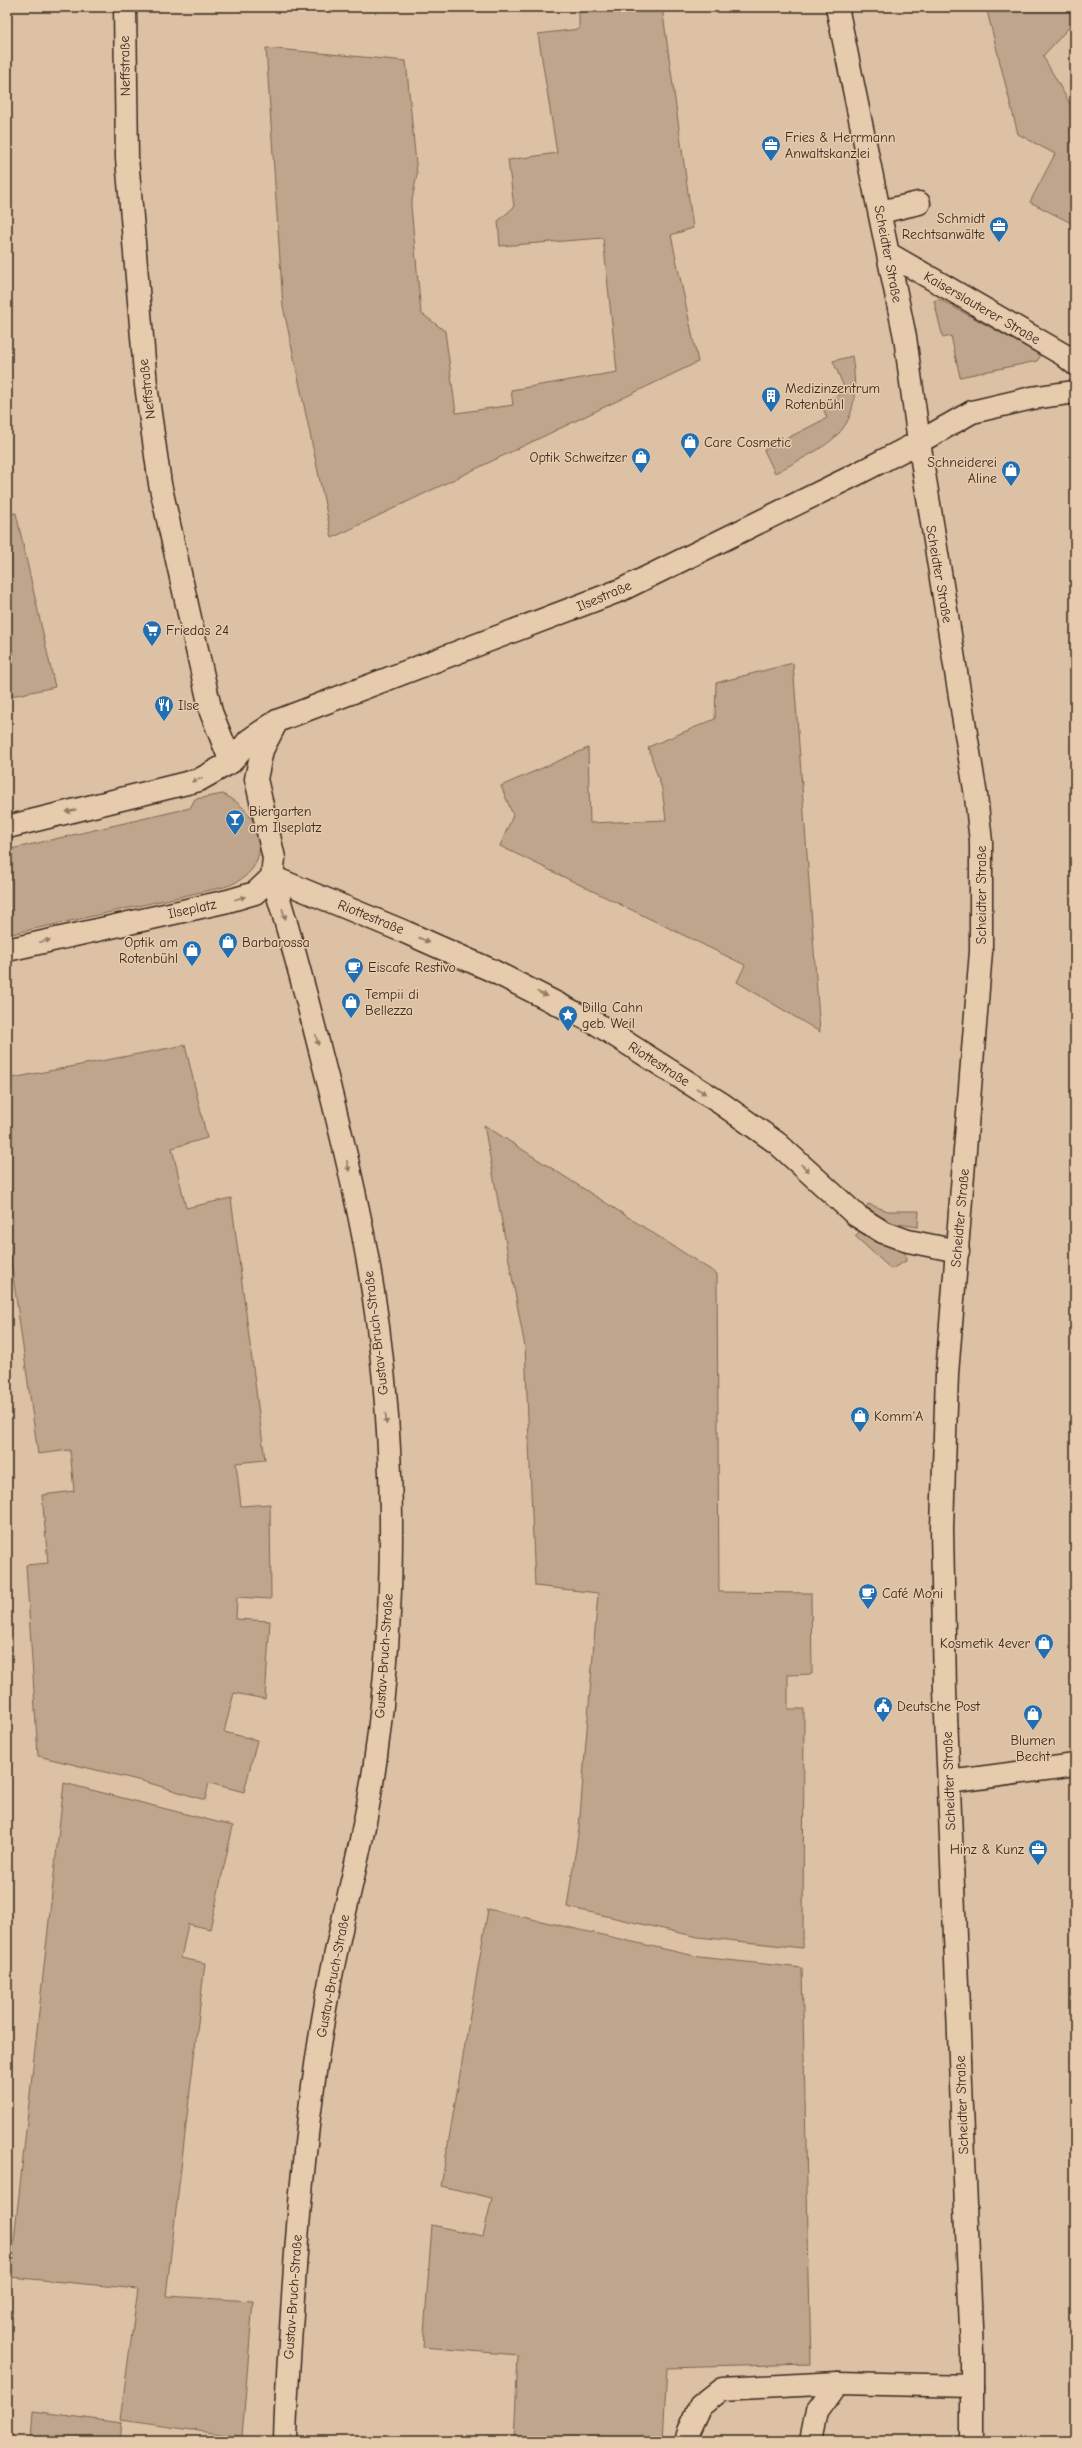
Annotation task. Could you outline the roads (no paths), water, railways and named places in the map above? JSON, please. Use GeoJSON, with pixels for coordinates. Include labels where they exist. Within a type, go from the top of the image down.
{"type":"FeatureCollection","features":[{"type":"Feature","properties":{"kind":"street","name":"Neffstraße"},"geometry":{"type":"LineString","coordinates":[[125,7],[126,158],[146,385],[160,484],[210,706],[231,762]]}},
{"type":"Feature","properties":{"kind":"street","name":"Scheidter Straße"},"geometry":{"type":"LineString","coordinates":[[837,7],[889,254],[908,357],[918,442],[976,796],[981,842],[981,951],[958,1251],[948,1360],[942,1474],[945,1690],[972,2386],[972,2441]]}},
{"type":"Feature","properties":{"kind":"street"},"geometry":{"type":"LineString","coordinates":[[880,212],[919,202]]}},
{"type":"Feature","properties":{"kind":"street","name":"Kaiserslauterer Straße"},"geometry":{"type":"LineString","coordinates":[[889,254],[1064,354],[1075,364]]}},
{"type":"Feature","properties":{"kind":"street"},"geometry":{"type":"LineString","coordinates":[[918,442],[972,412],[1032,398],[1075,392]]}},
{"type":"Feature","properties":{"kind":"street","name":"Ilsestraße"},"geometry":{"type":"LineString","coordinates":[[277,721],[621,590],[851,477],[918,442]]}},
{"type":"Feature","properties":{"kind":"street"},"geometry":{"type":"LineString","coordinates":[[7,827],[199,780],[231,762],[249,740],[277,721]]}},
{"type":"Feature","properties":{"kind":"street"},"geometry":{"type":"LineString","coordinates":[[272,877],[274,858],[256,779],[262,750],[277,721]]}},
{"type":"Feature","properties":{"kind":"street"},"geometry":{"type":"LineString","coordinates":[[231,762],[256,779]]}},
{"type":"Feature","properties":{"kind":"street","name":"Riottestraße"},"geometry":{"type":"LineString","coordinates":[[272,877],[406,932],[477,964],[541,994],[597,1024],[722,1104],[777,1143],[857,1216],[883,1232],[896,1237],[932,1247],[958,1251]]}},
{"type":"Feature","properties":{"kind":"street","name":"Ilseplatz"},"geometry":{"type":"LineString","coordinates":[[7,950],[228,901],[255,893],[272,877]]}},
{"type":"Feature","properties":{"kind":"street","name":"Gustav-Bruch-Straße"},"geometry":{"type":"LineString","coordinates":[[272,877],[293,945],[337,1117],[367,1256],[379,1342],[387,1428],[391,1550],[387,1634],[375,1762],[361,1846],[327,1997],[312,2094],[297,2238],[285,2441]]}},
{"type":"Feature","properties":{"kind":"street"},"geometry":{"type":"LineString","coordinates":[[949,1782],[1075,1765]]}},
{"type":"Feature","properties":{"kind":"street"},"geometry":{"type":"LineString","coordinates":[[686,2441],[688,2430],[700,2406],[722,2389],[838,2383],[972,2386]]}},
{"type":"Feature","properties":{"kind":"street"},"geometry":{"type":"LineString","coordinates":[[811,2441],[817,2412],[838,2383]]}},
{"type":"Feature","properties":{"kind":"place","name":"Fries & Herrmann Anwaltskanzlei"},"geometry":{"type":"Point","coordinates":[771,162]}},
{"type":"Feature","properties":{"kind":"place","name":"Schmidt Rechtsanwälte"},"geometry":{"type":"Point","coordinates":[999,243]}},
{"type":"Feature","properties":{"kind":"place","name":"Medizinzentrum Rotenbühl"},"geometry":{"type":"Point","coordinates":[771,413]}},
{"type":"Feature","properties":{"kind":"place","name":"Care Cosmetic"},"geometry":{"type":"Point","coordinates":[690,459]}},
{"type":"Feature","properties":{"kind":"place","name":"Optik Schweitzer"},"geometry":{"type":"Point","coordinates":[641,474]}},
{"type":"Feature","properties":{"kind":"place","name":"Schneiderei Aline"},"geometry":{"type":"Point","coordinates":[1011,487]}},
{"type":"Feature","properties":{"kind":"place","name":"Friedas 24"},"geometry":{"type":"Point","coordinates":[152,647]}},
{"type":"Feature","properties":{"kind":"place","name":"Ilse"},"geometry":{"type":"Point","coordinates":[164,722]}},
{"type":"Feature","properties":{"kind":"place","name":"Biergarten am Ilseplatz"},"geometry":{"type":"Point","coordinates":[235,836]}},
{"type":"Feature","properties":{"kind":"place","name":"Barbarossa"},"geometry":{"type":"Point","coordinates":[228,959]}},
{"type":"Feature","properties":{"kind":"place","name":"Optik am Rotenbühl"},"geometry":{"type":"Point","coordinates":[192,967]}},
{"type":"Feature","properties":{"kind":"place","name":"Eiscafe Restivo"},"geometry":{"type":"Point","coordinates":[354,984]}},
{"type":"Feature","properties":{"kind":"place","name":"Tempii di Bellezza"},"geometry":{"type":"Point","coordinates":[351,1019]}},
{"type":"Feature","properties":{"kind":"place","name":"Dilla Cahn geb. Weil"},"geometry":{"type":"Point","coordinates":[568,1032]}},
{"type":"Feature","properties":{"kind":"place","name":"Komm'A"},"geometry":{"type":"Point","coordinates":[860,1433]}},
{"type":"Feature","properties":{"kind":"place","name":"Café Moni"},"geometry":{"type":"Point","coordinates":[868,1610]}},
{"type":"Feature","properties":{"kind":"place","name":"Kosmetik 4ever"},"geometry":{"type":"Point","coordinates":[1044,1660]}},
{"type":"Feature","properties":{"kind":"place","name":"Deutsche Post"},"geometry":{"type":"Point","coordinates":[883,1723]}},
{"type":"Feature","properties":{"kind":"place","name":"Blumen Becht"},"geometry":{"type":"Point","coordinates":[1033,1731]}},
{"type":"Feature","properties":{"kind":"place","name":"Hinz & Kunz"},"geometry":{"type":"Point","coordinates":[1038,1866]}}]}
